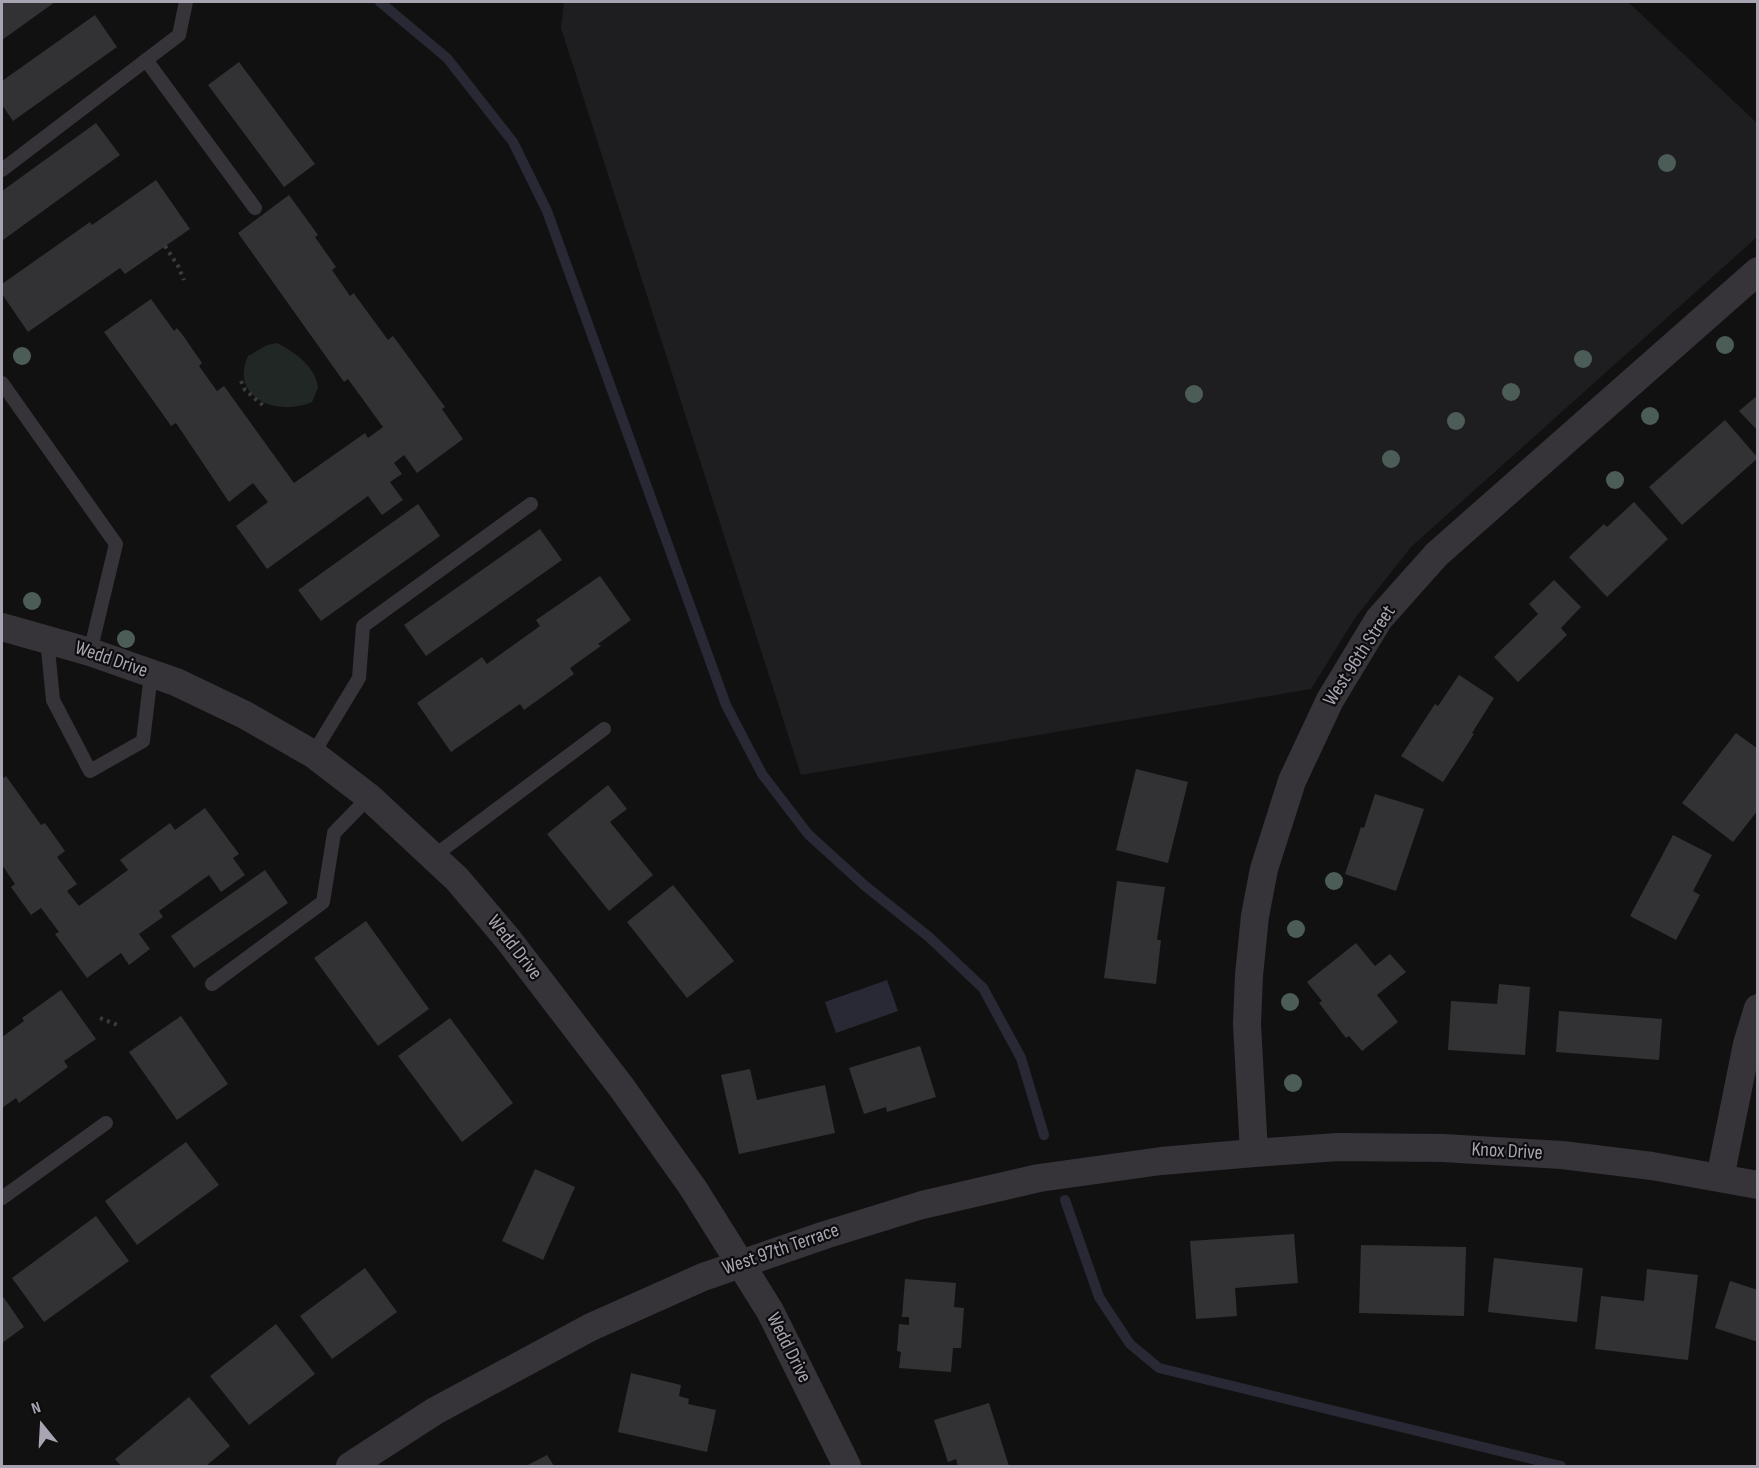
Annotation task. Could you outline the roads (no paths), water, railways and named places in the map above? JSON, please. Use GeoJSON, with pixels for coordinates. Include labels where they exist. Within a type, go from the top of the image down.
{"type":"FeatureCollection","features":[{"type":"Feature","properties":{"kind":"street","name":"West 96th Street"},"geometry":{"type":"LineString","coordinates":[[1254,1153],[1248,1024],[1249,975],[1256,916],[1264,869],[1292,781],[1329,700],[1379,618],[1437,554],[1758,271]]}},
{"type":"Feature","properties":{"kind":"street","name":"Wedd Drive"},"geometry":{"type":"LineString","coordinates":[[2,627],[90,652],[176,682],[245,715],[313,754],[369,797],[434,856],[457,879],[507,938],[622,1088],[693,1188],[770,1311],[847,1467]]}},
{"type":"Feature","properties":{"kind":"street"},"geometry":{"type":"LineString","coordinates":[[1720,1178],[1747,1044],[1758,1008]]}},
{"type":"Feature","properties":{"kind":"street","name":"Knox Drive"},"geometry":{"type":"LineString","coordinates":[[1254,1153],[1338,1147],[1443,1148],[1562,1155],[1652,1166],[1758,1185]]}},
{"type":"Feature","properties":{"kind":"street","name":"West 97th Terrace"},"geometry":{"type":"LineString","coordinates":[[350,1467],[435,1411],[591,1327],[703,1277],[835,1231],[922,1205],[1039,1178],[1161,1161],[1254,1153]]}},
{"type":"Feature","properties":{"kind":"lane"},"geometry":{"type":"LineString","coordinates":[[2,170],[179,35],[186,2]]}},
{"type":"Feature","properties":{"kind":"lane"},"geometry":{"type":"LineString","coordinates":[[146,60],[255,208]]}},
{"type":"Feature","properties":{"kind":"lane"},"geometry":{"type":"LineString","coordinates":[[2,383],[116,544],[90,652]]}},
{"type":"Feature","properties":{"kind":"lane"},"geometry":{"type":"LineString","coordinates":[[313,754],[360,678],[363,626],[531,504]]}},
{"type":"Feature","properties":{"kind":"lane"},"geometry":{"type":"LineString","coordinates":[[47,639],[53,700],[90,771],[143,741],[151,674]]}},
{"type":"Feature","properties":{"kind":"lane"},"geometry":{"type":"LineString","coordinates":[[434,856],[604,729]]}},
{"type":"Feature","properties":{"kind":"lane"},"geometry":{"type":"LineString","coordinates":[[212,984],[323,902],[334,833],[369,797]]}},
{"type":"Feature","properties":{"kind":"lane"},"geometry":{"type":"LineString","coordinates":[[2,1198],[106,1123]]}},
{"type":"Feature","properties":{"kind":"water"},"geometry":{"type":"Polygon","coordinates":[[[887,980],[898,1011],[836,1033],[825,1002],[887,980]]]}},
{"type":"Feature","properties":{"kind":"waterway"},"geometry":{"type":"LineString","coordinates":[[380,2],[447,58],[513,142],[547,211],[726,705],[762,774],[808,834],[864,885],[929,937],[983,988],[1021,1058],[1044,1135]]}},
{"type":"Feature","properties":{"kind":"waterway"},"geometry":{"type":"LineString","coordinates":[[1065,1200],[1099,1297],[1130,1344],[1159,1368],[1561,1466]]}}]}
